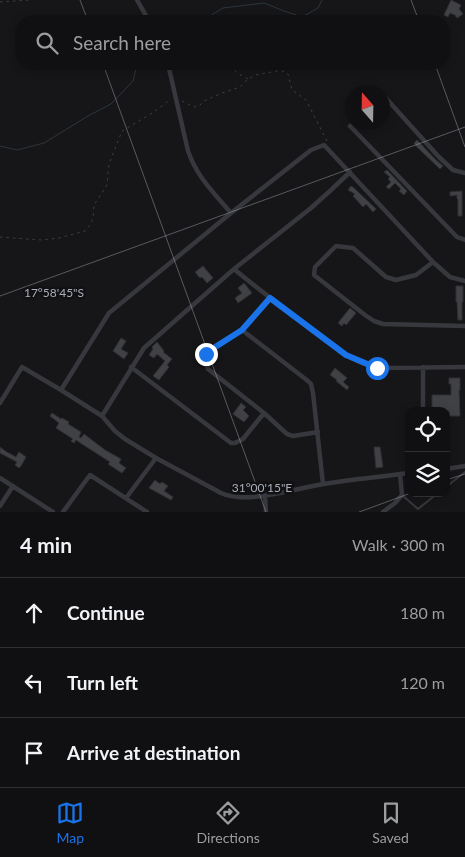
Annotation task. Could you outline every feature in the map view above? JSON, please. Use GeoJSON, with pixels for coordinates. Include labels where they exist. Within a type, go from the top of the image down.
{"type":"FeatureCollection","features":[{"type":"Feature","properties":{"kind":"street"},"geometry":{"type":"LineString","coordinates":[[137,0],[145,15]]}},
{"type":"Feature","properties":{"kind":"street"},"geometry":{"type":"LineString","coordinates":[[169,70],[192,163],[203,180],[231,213]]}},
{"type":"Feature","properties":{"kind":"street"},"geometry":{"type":"LineString","coordinates":[[390,103],[438,156],[453,170],[465,173]]}},
{"type":"Feature","properties":{"kind":"street"},"geometry":{"type":"LineString","coordinates":[[354,130],[457,237],[465,240]]}},
{"type":"Feature","properties":{"kind":"street"},"geometry":{"type":"LineString","coordinates":[[61,390],[109,313],[311,150],[324,145],[433,262],[450,277],[465,281]]}},
{"type":"Feature","properties":{"kind":"street"},"geometry":{"type":"LineString","coordinates":[[102,416],[144,348],[234,270],[311,208],[350,172]]}},
{"type":"Feature","properties":{"kind":"street"},"geometry":{"type":"LineString","coordinates":[[433,262],[416,275],[396,280],[386,277],[353,248],[336,246],[315,267],[314,275],[374,321],[383,324],[465,326]]}},
{"type":"Feature","properties":{"kind":"street"},"geometry":{"type":"LineString","coordinates":[[234,270],[349,357],[377,368],[465,366]]}},
{"type":"Feature","properties":{"kind":"street"},"geometry":{"type":"LineString","coordinates":[[270,298],[242,330],[209,351],[205,358],[206,366],[290,435],[318,432]]}},
{"type":"Feature","properties":{"kind":"street"},"geometry":{"type":"LineString","coordinates":[[242,330],[310,384],[318,432],[323,484]]}},
{"type":"Feature","properties":{"kind":"street"},"geometry":{"type":"LineString","coordinates":[[131,367],[231,442],[240,442],[264,413]]}},
{"type":"Feature","properties":{"kind":"street"},"geometry":{"type":"LineString","coordinates":[[423,367],[423,407]]}},
{"type":"Feature","properties":{"kind":"street"},"geometry":{"type":"LineString","coordinates":[[0,403],[22,368],[102,416],[121,436],[156,458],[226,496],[265,496],[323,484],[405,473]]}},
{"type":"Feature","properties":{"kind":"street"},"geometry":{"type":"LineString","coordinates":[[126,498],[156,458]]}},
{"type":"Feature","properties":{"kind":"street"},"geometry":{"type":"LineString","coordinates":[[450,468],[465,466]]}},
{"type":"Feature","properties":{"kind":"street"},"geometry":{"type":"LineString","coordinates":[[383,512],[396,503],[402,495],[400,474]]}},
{"type":"Feature","properties":{"kind":"street"},"geometry":{"type":"LineString","coordinates":[[64,512],[90,475],[148,512]]}},
{"type":"Feature","properties":{"kind":"street"},"geometry":{"type":"LineString","coordinates":[[0,478],[53,512]]}},
{"type":"Feature","properties":{"kind":"street"},"geometry":{"type":"LineString","coordinates":[[0,506],[14,486]]}},
{"type":"Feature","properties":{"kind":"street"},"geometry":{"type":"LineString","coordinates":[[265,496],[266,512]]}},
{"type":"Feature","properties":{"kind":"lane"},"geometry":{"type":"LineString","coordinates":[[450,484],[465,472]]}},
{"type":"Feature","properties":{"kind":"lane"},"geometry":{"type":"LineString","coordinates":[[402,495],[418,509],[433,497]]}},
{"type":"Feature","properties":{"kind":"path"},"geometry":{"type":"LineString","coordinates":[[0,2],[30,0]]}},
{"type":"Feature","properties":{"kind":"path"},"geometry":{"type":"LineString","coordinates":[[234,70],[248,79]]}},
{"type":"Feature","properties":{"kind":"path"},"geometry":{"type":"LineString","coordinates":[[0,236],[41,240],[59,238],[85,231],[90,225],[94,205],[107,185],[109,164],[122,131],[176,97],[194,108],[204,101],[240,87],[248,79],[256,75],[277,70],[283,71],[288,74],[292,90],[306,100],[328,143]]}},
{"type":"Feature","properties":{"kind":"building"},"geometry":{"type":"Polygon","coordinates":[[[451,0],[461,5],[459,9],[463,14],[457,18],[450,13],[449,15],[444,15],[451,0]]]}},
{"type":"Feature","properties":{"kind":"building"},"geometry":{"type":"Polygon","coordinates":[[[417,140],[443,166],[440,169],[417,147],[414,143],[417,140]]]}},
{"type":"Feature","properties":{"kind":"building"},"geometry":{"type":"Polygon","coordinates":[[[387,170],[407,191],[404,195],[399,191],[401,189],[395,183],[389,189],[386,187],[391,182],[388,179],[390,177],[384,172],[387,170]]]}},
{"type":"Feature","properties":{"kind":"building"},"geometry":{"type":"Polygon","coordinates":[[[351,186],[376,209],[373,212],[366,204],[363,207],[353,196],[355,194],[348,190],[351,186]]]}},
{"type":"Feature","properties":{"kind":"building"},"geometry":{"type":"Polygon","coordinates":[[[462,191],[462,216],[458,216],[457,195],[450,196],[450,192],[462,191]]]}},
{"type":"Feature","properties":{"kind":"building"},"geometry":{"type":"Polygon","coordinates":[[[203,266],[213,278],[207,283],[195,272],[203,266]]]}},
{"type":"Feature","properties":{"kind":"building"},"geometry":{"type":"Polygon","coordinates":[[[244,283],[252,293],[238,303],[235,298],[242,293],[238,288],[244,283]]]}},
{"type":"Feature","properties":{"kind":"building"},"geometry":{"type":"Polygon","coordinates":[[[456,286],[463,286],[462,320],[458,320],[456,286]]]}},
{"type":"Feature","properties":{"kind":"building"},"geometry":{"type":"Polygon","coordinates":[[[350,308],[356,313],[346,325],[344,323],[342,326],[338,323],[350,308]]]}},
{"type":"Feature","properties":{"kind":"building"},"geometry":{"type":"Polygon","coordinates":[[[121,338],[126,341],[121,349],[128,353],[124,359],[113,351],[121,338]]]}},
{"type":"Feature","properties":{"kind":"building"},"geometry":{"type":"Polygon","coordinates":[[[157,342],[163,352],[172,359],[167,365],[169,367],[159,380],[153,376],[165,361],[157,354],[154,358],[149,355],[153,349],[152,347],[157,342]]]}},
{"type":"Feature","properties":{"kind":"building"},"geometry":{"type":"Polygon","coordinates":[[[335,368],[347,378],[343,382],[349,387],[347,390],[330,375],[335,368]]]}},
{"type":"Feature","properties":{"kind":"building"},"geometry":{"type":"Polygon","coordinates":[[[449,378],[460,378],[460,416],[450,416],[450,407],[432,407],[432,395],[451,395],[451,384],[449,384],[449,378]]]}},
{"type":"Feature","properties":{"kind":"building"},"geometry":{"type":"Polygon","coordinates":[[[241,403],[246,407],[243,410],[249,416],[244,422],[233,414],[241,403]]]}},
{"type":"Feature","properties":{"kind":"building"},"geometry":{"type":"Polygon","coordinates":[[[52,413],[69,422],[68,424],[81,432],[79,437],[81,438],[84,434],[105,450],[121,459],[119,463],[126,468],[122,473],[108,464],[110,462],[76,440],[74,443],[71,441],[73,439],[56,428],[59,423],[50,416],[52,413]]]}},
{"type":"Feature","properties":{"kind":"building"},"geometry":{"type":"Polygon","coordinates":[[[0,447],[16,457],[19,452],[26,457],[19,468],[15,465],[17,462],[0,453],[0,447]]]}},
{"type":"Feature","properties":{"kind":"building"},"geometry":{"type":"Polygon","coordinates":[[[374,447],[380,447],[383,467],[376,468],[374,447]]]}},
{"type":"Feature","properties":{"kind":"building"},"geometry":{"type":"Polygon","coordinates":[[[155,480],[160,484],[162,482],[168,486],[164,491],[173,497],[171,500],[149,488],[155,480]]]}},
{"type":"Feature","properties":{"kind":"waterway"},"geometry":{"type":"LineString","coordinates":[[306,15],[318,8],[322,0]]}},
{"type":"Feature","properties":{"kind":"waterway"},"geometry":{"type":"LineString","coordinates":[[212,15],[223,8],[264,3],[296,15]]}},
{"type":"Feature","properties":{"kind":"waterway"},"geometry":{"type":"LineString","coordinates":[[0,146],[17,150],[44,143],[111,104],[133,81],[136,70]]}},
{"type":"Feature","properties":{"kind":"route"},"geometry":{"type":"LineString","coordinates":[[206,354],[242,330],[270,298],[346,355],[377,368]]}}]}
